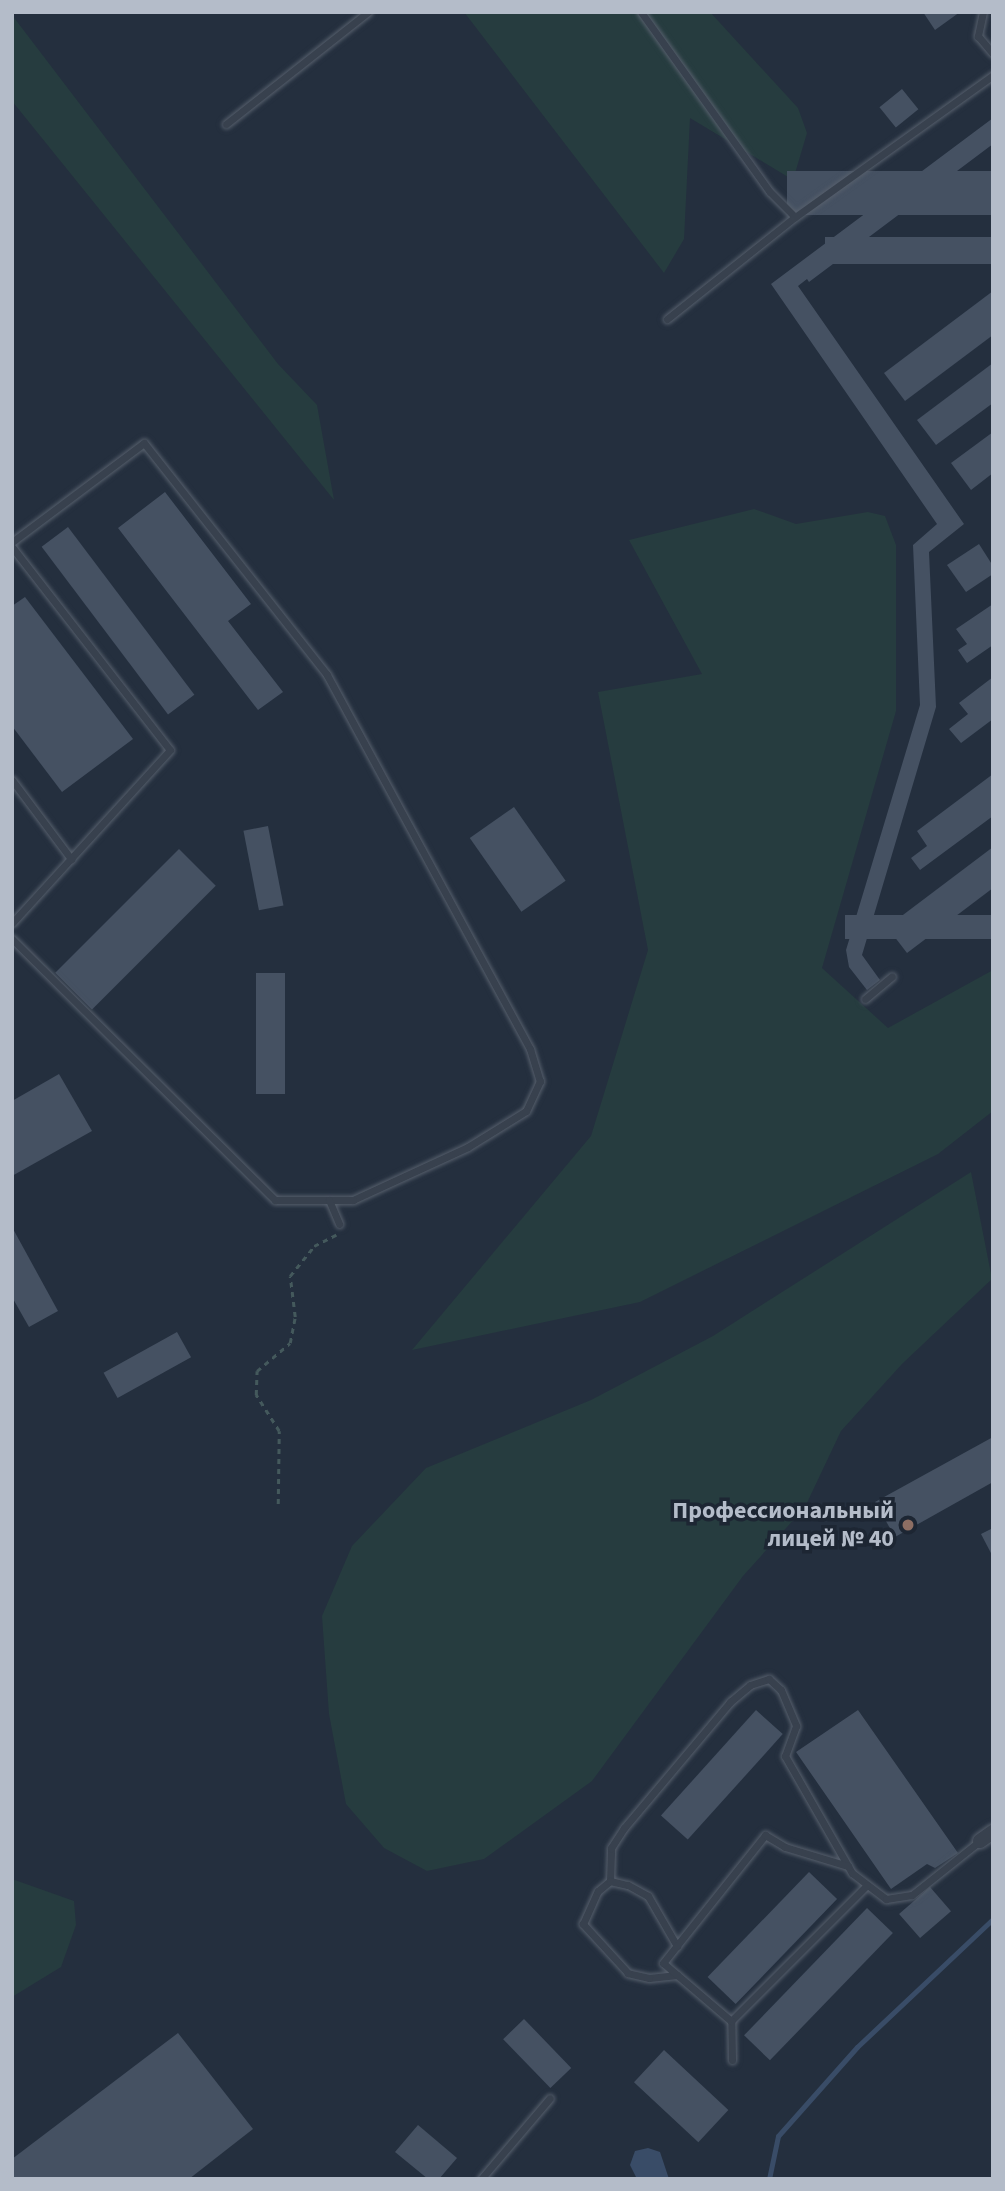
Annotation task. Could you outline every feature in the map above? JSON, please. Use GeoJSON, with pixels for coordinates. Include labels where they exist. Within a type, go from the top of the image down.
{"type":"FeatureCollection","features":[{"type":"Feature","properties":{"kind":"street"},"geometry":{"type":"LineString","coordinates":[[980,1841],[993,1832]]}},
{"type":"Feature","properties":{"kind":"lane"},"geometry":{"type":"LineString","coordinates":[[226,124],[368,12]]}},
{"type":"Feature","properties":{"kind":"lane"},"geometry":{"type":"LineString","coordinates":[[641,12],[770,192],[795,217]]}},
{"type":"Feature","properties":{"kind":"lane"},"geometry":{"type":"LineString","coordinates":[[983,12],[978,36],[993,54]]}},
{"type":"Feature","properties":{"kind":"lane"},"geometry":{"type":"LineString","coordinates":[[667,319],[795,217],[993,75]]}},
{"type":"Feature","properties":{"kind":"lane"},"geometry":{"type":"LineString","coordinates":[[12,923],[170,750],[12,544],[144,443],[327,676],[530,1049],[540,1081],[526,1111],[468,1147],[354,1200],[275,1200],[12,939]]}},
{"type":"Feature","properties":{"kind":"lane"},"geometry":{"type":"LineString","coordinates":[[12,779],[71,859]]}},
{"type":"Feature","properties":{"kind":"lane"},"geometry":{"type":"LineString","coordinates":[[865,999],[892,976]]}},
{"type":"Feature","properties":{"kind":"lane"},"geometry":{"type":"LineString","coordinates":[[329,1200],[339,1224]]}},
{"type":"Feature","properties":{"kind":"lane"},"geometry":{"type":"LineString","coordinates":[[677,1975],[649,1978],[628,1973],[597,1944],[583,1924],[598,1891],[610,1881],[611,1848],[624,1828],[730,1702],[750,1685],[769,1679],[781,1689],[796,1726],[785,1756],[848,1866],[886,1899],[912,1895],[980,1841]]}},
{"type":"Feature","properties":{"kind":"lane"},"geometry":{"type":"LineString","coordinates":[[731,2021],[663,1963],[765,1835],[785,1847],[848,1866]]}},
{"type":"Feature","properties":{"kind":"lane"},"geometry":{"type":"LineString","coordinates":[[610,1881],[648,1896],[677,1946]]}},
{"type":"Feature","properties":{"kind":"lane"},"geometry":{"type":"LineString","coordinates":[[732,2060],[731,2021],[867,1885]]}},
{"type":"Feature","properties":{"kind":"lane"},"geometry":{"type":"LineString","coordinates":[[481,2179],[550,2098]]}},
{"type":"Feature","properties":{"kind":"path"},"geometry":{"type":"LineString","coordinates":[[278,1504],[279,1431],[256,1395],[257,1371],[290,1343],[295,1317],[290,1276],[314,1246],[330,1242],[339,1224]]}},
{"type":"Feature","properties":{"kind":"green space"},"geometry":{"type":"Polygon","coordinates":[[[464,12],[710,12],[798,108],[807,133],[793,180],[690,118],[684,239],[664,273],[464,12]]]}},
{"type":"Feature","properties":{"kind":"green space"},"geometry":{"type":"Polygon","coordinates":[[[12,15],[278,364],[317,405],[334,500],[12,101],[12,15]]]}},
{"type":"Feature","properties":{"kind":"green space"},"geometry":{"type":"Polygon","coordinates":[[[754,509],[796,524],[868,512],[885,516],[896,545],[896,711],[822,968],[888,1028],[993,970],[993,1111],[938,1154],[640,1302],[412,1350],[591,1136],[648,950],[598,692],[702,674],[629,540],[754,509]]]}},
{"type":"Feature","properties":{"kind":"green space"},"geometry":{"type":"Polygon","coordinates":[[[971,1172],[992,1279],[902,1364],[841,1431],[805,1507],[743,1576],[592,1781],[484,1859],[427,1871],[384,1848],[346,1804],[329,1714],[322,1616],[352,1546],[426,1468],[591,1400],[713,1336],[971,1172]]]}},
{"type":"Feature","properties":{"kind":"green space"},"geometry":{"type":"Polygon","coordinates":[[[12,1879],[74,1901],[76,1925],[61,1967],[12,1997],[12,1879]]]}},
{"type":"Feature","properties":{"kind":"water"},"geometry":{"type":"Polygon","coordinates":[[[648,2148],[660,2152],[669,2179],[637,2179],[630,2165],[635,2151],[648,2148]]]}},
{"type":"Feature","properties":{"kind":"building"},"geometry":{"type":"Polygon","coordinates":[[[923,12],[960,12],[935,30],[923,12]]]}},
{"type":"Feature","properties":{"kind":"building"},"geometry":{"type":"Polygon","coordinates":[[[902,89],[918,109],[896,127],[879,107],[902,89]]]}},
{"type":"Feature","properties":{"kind":"building"},"geometry":{"type":"Polygon","coordinates":[[[993,118],[993,144],[809,282],[807,279],[798,286],[964,524],[929,552],[936,707],[862,955],[880,980],[867,990],[849,967],[846,950],[920,705],[913,545],[937,524],[771,284],[993,118]]]}},
{"type":"Feature","properties":{"kind":"building"},"geometry":{"type":"Polygon","coordinates":[[[787,171],[993,171],[993,215],[787,215],[787,171]]]}},
{"type":"Feature","properties":{"kind":"building"},"geometry":{"type":"Polygon","coordinates":[[[825,237],[993,237],[993,264],[825,264],[825,237]]]}},
{"type":"Feature","properties":{"kind":"building"},"geometry":{"type":"Polygon","coordinates":[[[993,291],[993,335],[905,401],[884,373],[993,291]]]}},
{"type":"Feature","properties":{"kind":"building"},"geometry":{"type":"Polygon","coordinates":[[[993,363],[993,403],[936,445],[917,420],[993,363]]]}},
{"type":"Feature","properties":{"kind":"building"},"geometry":{"type":"Polygon","coordinates":[[[993,432],[993,473],[971,490],[951,463],[993,432]]]}},
{"type":"Feature","properties":{"kind":"building"},"geometry":{"type":"Polygon","coordinates":[[[165,492],[251,604],[228,621],[283,692],[258,710],[118,528],[165,492]]]}},
{"type":"Feature","properties":{"kind":"building"},"geometry":{"type":"Polygon","coordinates":[[[68,527],[194,695],[168,715],[42,547],[68,527]]]}},
{"type":"Feature","properties":{"kind":"building"},"geometry":{"type":"Polygon","coordinates":[[[979,544],[993,566],[993,574],[966,592],[947,565],[979,544]]]}},
{"type":"Feature","properties":{"kind":"building"},"geometry":{"type":"Polygon","coordinates":[[[25,597],[133,739],[62,792],[12,726],[12,606],[25,597]]]}},
{"type":"Feature","properties":{"kind":"building"},"geometry":{"type":"Polygon","coordinates":[[[993,604],[993,645],[967,663],[958,650],[967,644],[956,629],[993,604]]]}},
{"type":"Feature","properties":{"kind":"building"},"geometry":{"type":"Polygon","coordinates":[[[993,677],[993,719],[961,743],[949,729],[968,714],[959,703],[993,677]]]}},
{"type":"Feature","properties":{"kind":"building"},"geometry":{"type":"Polygon","coordinates":[[[993,774],[993,816],[920,870],[911,858],[927,846],[917,831],[993,774]]]}},
{"type":"Feature","properties":{"kind":"building"},"geometry":{"type":"Polygon","coordinates":[[[514,807],[566,881],[521,912],[470,838],[514,807]]]}},
{"type":"Feature","properties":{"kind":"building"},"geometry":{"type":"Polygon","coordinates":[[[268,826],[283,906],[259,910],[243,831],[268,826]]]}},
{"type":"Feature","properties":{"kind":"building"},"geometry":{"type":"Polygon","coordinates":[[[993,847],[993,888],[907,953],[887,927],[993,847]]]}},
{"type":"Feature","properties":{"kind":"building"},"geometry":{"type":"Polygon","coordinates":[[[179,849],[216,886],[92,1010],[55,973],[179,849]]]}},
{"type":"Feature","properties":{"kind":"building"},"geometry":{"type":"Polygon","coordinates":[[[845,915],[993,915],[993,939],[845,939],[845,915]]]}},
{"type":"Feature","properties":{"kind":"building"},"geometry":{"type":"Polygon","coordinates":[[[256,973],[285,973],[285,1094],[256,1094],[256,973]]]}},
{"type":"Feature","properties":{"kind":"building"},"geometry":{"type":"Polygon","coordinates":[[[59,1074],[92,1131],[12,1176],[12,1101],[59,1074]]]}},
{"type":"Feature","properties":{"kind":"building"},"geometry":{"type":"Polygon","coordinates":[[[12,1227],[58,1311],[29,1327],[12,1297],[12,1227]]]}},
{"type":"Feature","properties":{"kind":"building"},"geometry":{"type":"Polygon","coordinates":[[[177,1332],[191,1357],[118,1398],[104,1373],[177,1332]]]}},
{"type":"Feature","properties":{"kind":"building"},"geometry":{"type":"Polygon","coordinates":[[[993,1437],[993,1482],[895,1537],[875,1502],[993,1437]]]}},
{"type":"Feature","properties":{"kind":"building"},"geometry":{"type":"Polygon","coordinates":[[[993,1528],[993,1557],[981,1534],[993,1528]]]}},
{"type":"Feature","properties":{"kind":"building"},"geometry":{"type":"Polygon","coordinates":[[[756,1710],[783,1734],[688,1840],[661,1816],[756,1710]]]}},
{"type":"Feature","properties":{"kind":"building"},"geometry":{"type":"Polygon","coordinates":[[[858,1710],[958,1853],[935,1868],[927,1864],[891,1889],[796,1752],[858,1710]]]}},
{"type":"Feature","properties":{"kind":"building"},"geometry":{"type":"Polygon","coordinates":[[[809,1872],[837,1899],[736,2004],[708,1977],[809,1872]]]}},
{"type":"Feature","properties":{"kind":"building"},"geometry":{"type":"Polygon","coordinates":[[[930,1887],[951,1911],[920,1938],[899,1914],[930,1887]]]}},
{"type":"Feature","properties":{"kind":"building"},"geometry":{"type":"Polygon","coordinates":[[[867,1908],[893,1933],[770,2060],[744,2035],[867,1908]]]}},
{"type":"Feature","properties":{"kind":"building"},"geometry":{"type":"Polygon","coordinates":[[[524,2019],[571,2068],[550,2088],[503,2039],[524,2019]]]}},
{"type":"Feature","properties":{"kind":"building"},"geometry":{"type":"Polygon","coordinates":[[[178,2033],[253,2129],[189,2179],[12,2179],[12,2159],[178,2033]]]}},
{"type":"Feature","properties":{"kind":"building"},"geometry":{"type":"Polygon","coordinates":[[[664,2050],[728,2110],[698,2142],[634,2082],[664,2050]]]}},
{"type":"Feature","properties":{"kind":"building"},"geometry":{"type":"Polygon","coordinates":[[[418,2125],[457,2158],[439,2179],[428,2179],[395,2152],[418,2125]]]}},
{"type":"Feature","properties":{"kind":"waterway"},"geometry":{"type":"LineString","coordinates":[[769,2179],[778,2136],[857,2047],[993,1919]]}},
{"type":"Feature","properties":{"kind":"place","name":"Профессиональный лицей № 40"},"geometry":{"type":"Point","coordinates":[908,1525]}}]}
